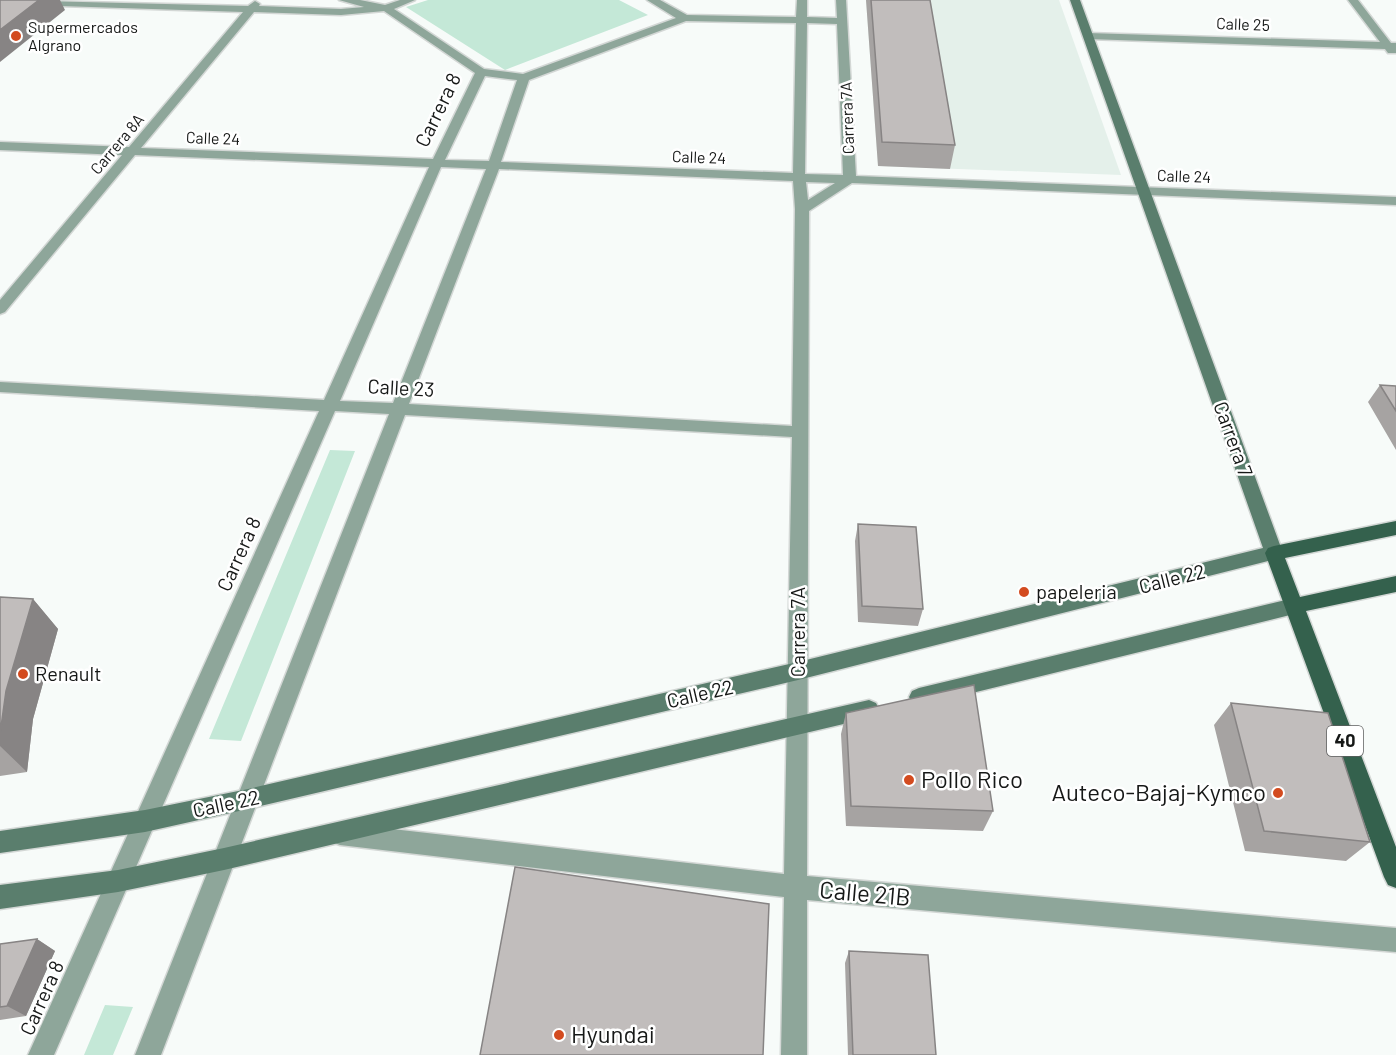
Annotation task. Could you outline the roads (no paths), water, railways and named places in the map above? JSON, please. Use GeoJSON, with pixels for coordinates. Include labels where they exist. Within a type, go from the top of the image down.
{"type":"FeatureCollection","features":[{"type":"Feature","properties":{"kind":"main road","name":"Carrera 7"},"geometry":{"type":"LineString","coordinates":[[1075,0],[1274,553],[1396,877]]}},
{"type":"Feature","properties":{"kind":"main road","name":"Calle 22"},"geometry":{"type":"LineString","coordinates":[[0,842],[144,821],[248,799],[798,671],[1274,553],[1396,528]]}},
{"type":"Feature","properties":{"kind":"main road"},"geometry":{"type":"LineString","coordinates":[[0,897],[118,881],[224,859],[897,703],[1294,606],[1396,584]]}},
{"type":"Feature","properties":{"kind":"street"},"geometry":{"type":"LineString","coordinates":[[344,0],[386,8]]}},
{"type":"Feature","properties":{"kind":"street"},"geometry":{"type":"LineString","coordinates":[[0,2],[255,5],[340,12],[386,8],[410,0]]}},
{"type":"Feature","properties":{"kind":"street"},"geometry":{"type":"LineString","coordinates":[[652,0],[685,18],[843,21]]}},
{"type":"Feature","properties":{"kind":"street","name":"Carrera 7A"},"geometry":{"type":"LineString","coordinates":[[794,1055],[799,726],[802,210],[799,177],[804,21],[802,0]]}},
{"type":"Feature","properties":{"kind":"street","name":"Carrera 7A"},"geometry":{"type":"LineString","coordinates":[[802,210],[850,180],[841,0]]}},
{"type":"Feature","properties":{"kind":"street"},"geometry":{"type":"LineString","coordinates":[[1353,0],[1392,46],[1396,57]]}},
{"type":"Feature","properties":{"kind":"street","name":"Carrera 8A"},"geometry":{"type":"LineString","coordinates":[[0,309],[255,5]]}},
{"type":"Feature","properties":{"kind":"street","name":"Carrera 8"},"geometry":{"type":"LineString","coordinates":[[386,8],[481,72],[524,78],[685,18]]}},
{"type":"Feature","properties":{"kind":"street","name":"Calle 25"},"geometry":{"type":"LineString","coordinates":[[1088,36],[1392,46]]}},
{"type":"Feature","properties":{"kind":"street","name":"Carrera 8"},"geometry":{"type":"LineString","coordinates":[[41,1055],[437,163],[481,72]]}},
{"type":"Feature","properties":{"kind":"street"},"geometry":{"type":"LineString","coordinates":[[148,1055],[494,165],[524,78]]}},
{"type":"Feature","properties":{"kind":"street","name":"Calle 24"},"geometry":{"type":"LineString","coordinates":[[0,146],[1396,201]]}},
{"type":"Feature","properties":{"kind":"street","name":"Calle 23"},"geometry":{"type":"LineString","coordinates":[[0,387],[800,432]]}},
{"type":"Feature","properties":{"kind":"street","name":"Calle 21B"},"geometry":{"type":"LineString","coordinates":[[335,833],[796,887],[1396,940]]}},
{"type":"Feature","properties":{"kind":"place","name":"Supermercados Algrano"},"geometry":{"type":"Point","coordinates":[16,36]}},
{"type":"Feature","properties":{"kind":"place","name":"papeleria"},"geometry":{"type":"Point","coordinates":[1024,592]}},
{"type":"Feature","properties":{"kind":"place","name":"Renault"},"geometry":{"type":"Point","coordinates":[23,674]}},
{"type":"Feature","properties":{"kind":"place","name":"Pollo Rico"},"geometry":{"type":"Point","coordinates":[909,780]}},
{"type":"Feature","properties":{"kind":"place","name":"Auteco-Bajaj-Kymco"},"geometry":{"type":"Point","coordinates":[1278,793]}},
{"type":"Feature","properties":{"kind":"place","name":"Hyundai"},"geometry":{"type":"Point","coordinates":[559,1035]}}]}
